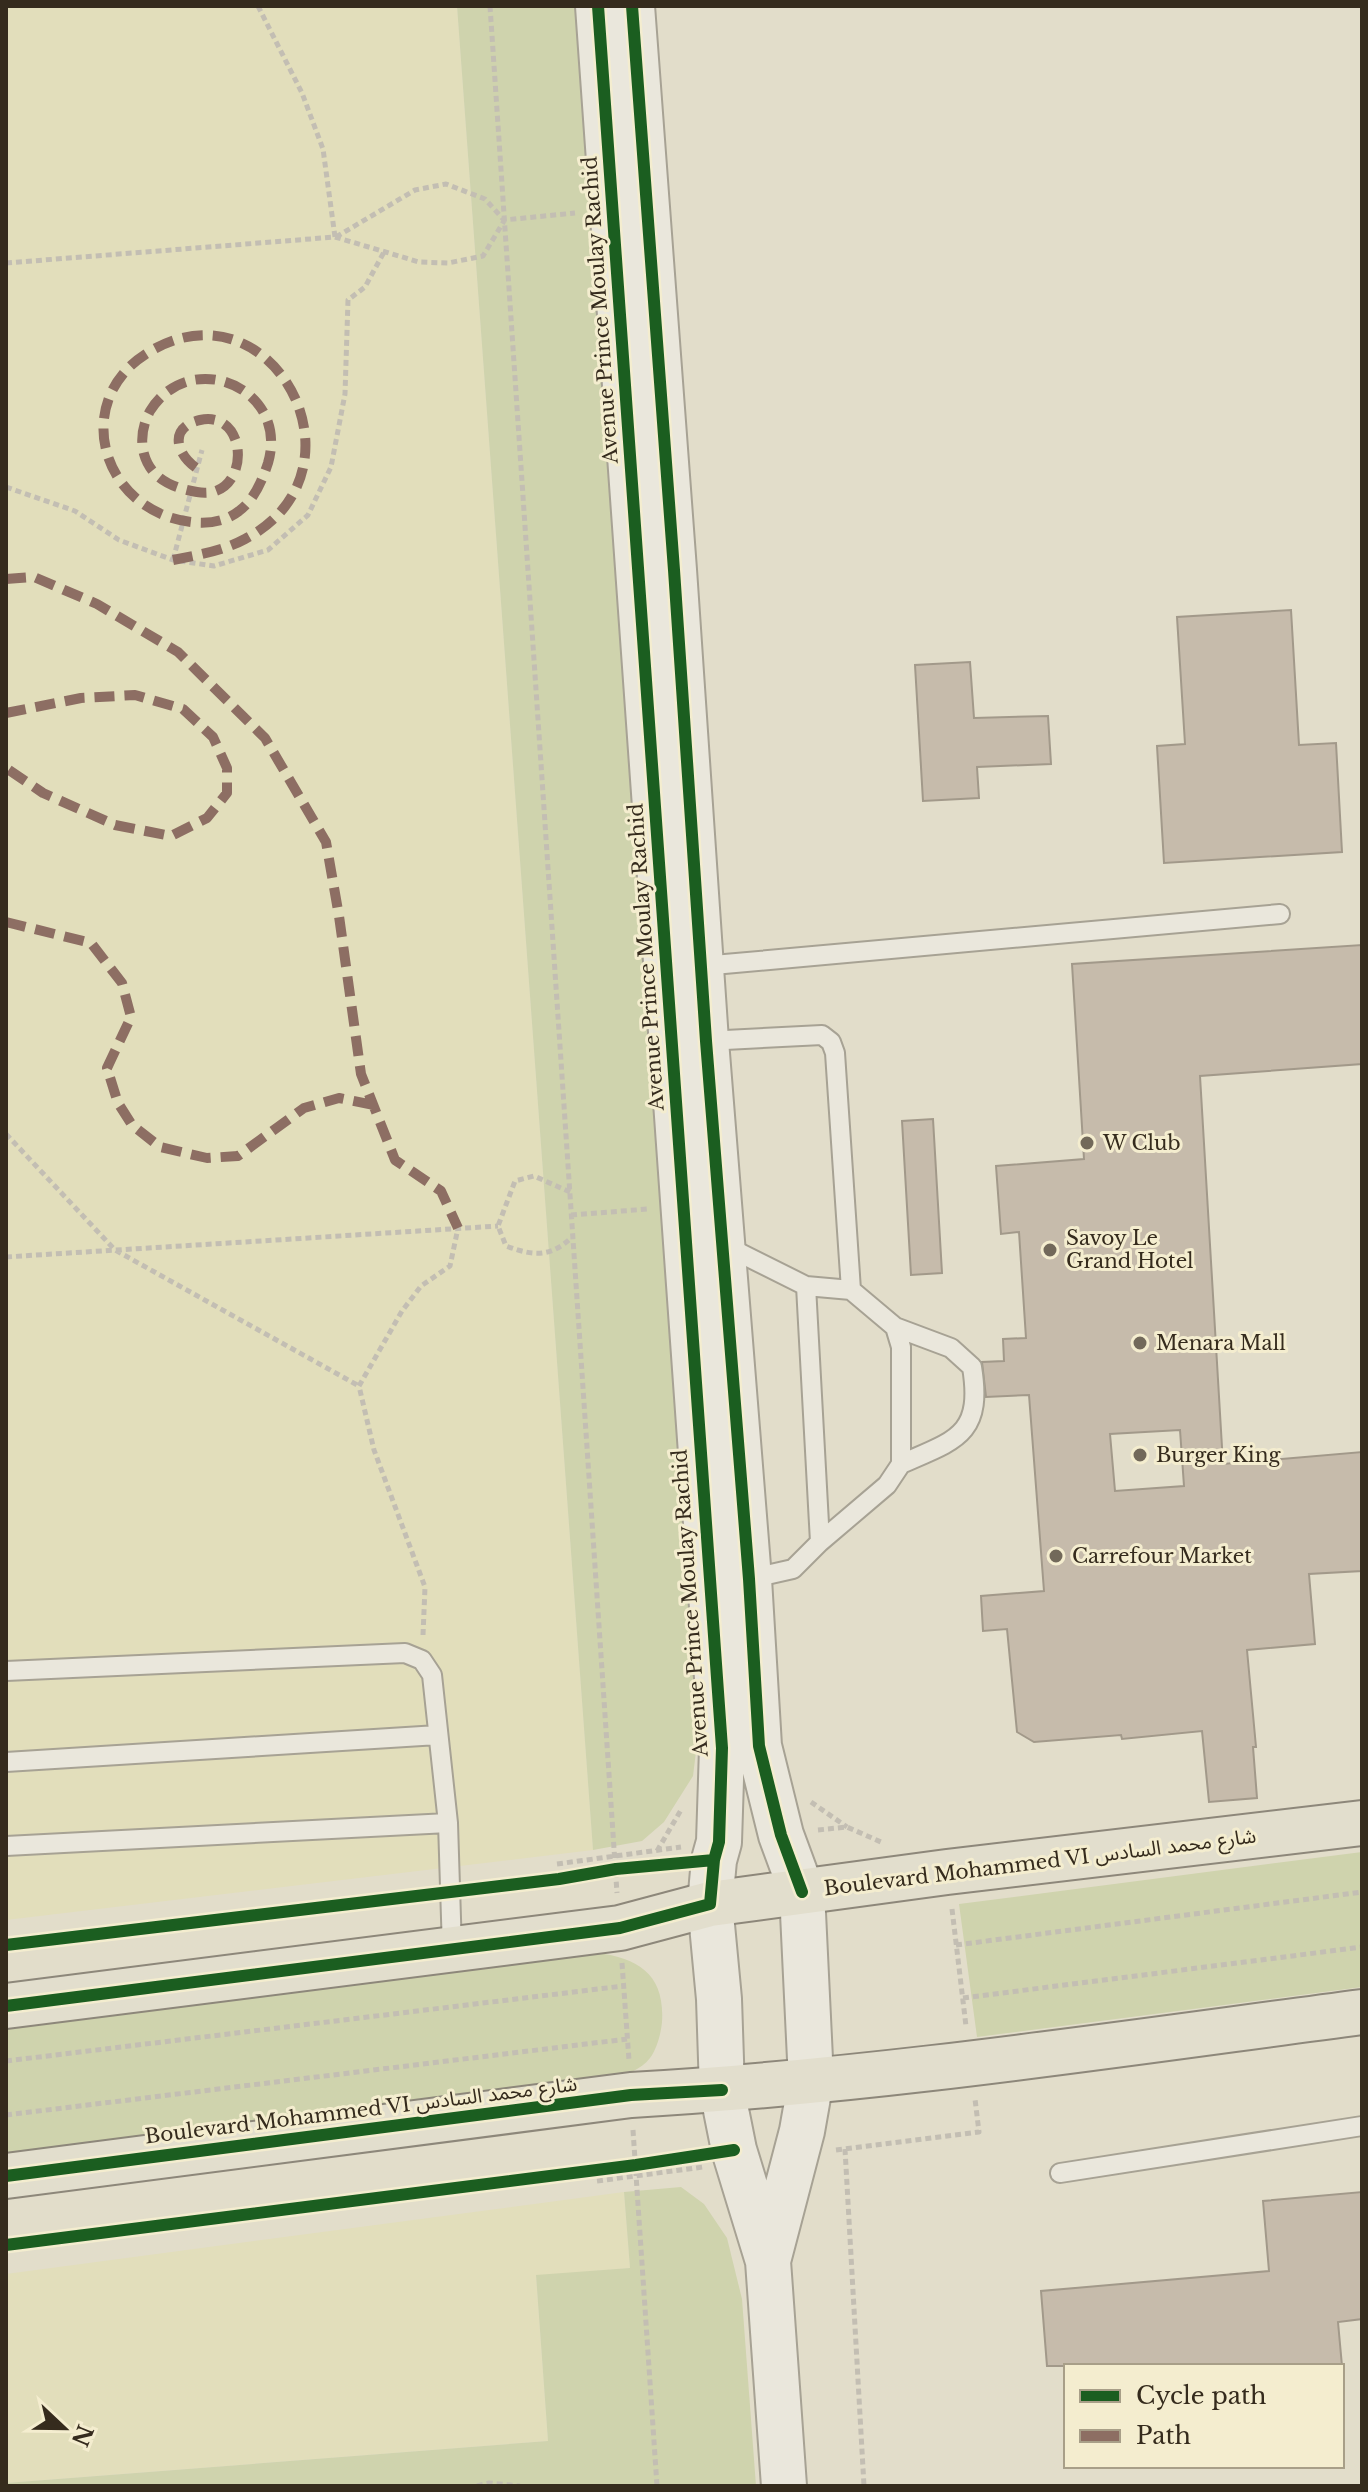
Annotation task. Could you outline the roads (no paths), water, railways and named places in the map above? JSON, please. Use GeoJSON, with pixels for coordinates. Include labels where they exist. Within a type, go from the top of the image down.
{"type":"FeatureCollection","features":[{"type":"Feature","properties":{"kind":"main road","name":"Boulevard Mohammed VI شارع محمد السادس"},"geometry":{"type":"LineString","coordinates":[[6,2006],[620,1928],[710,1904],[947,1872],[1362,1823]]}},
{"type":"Feature","properties":{"kind":"main road","name":"Boulevard Mohammed VI شارع محمد السادس"},"geometry":{"type":"LineString","coordinates":[[6,2176],[631,2095],[722,2090],[971,2063],[1362,2012]]}},
{"type":"Feature","properties":{"kind":"street","name":"Avenue Prince Moulay Rachid"},"geometry":{"type":"LineString","coordinates":[[598,6],[722,1748],[719,1842],[710,1904],[719,1999],[722,2090],[734,2150],[768,2261],[784,2486]]}},
{"type":"Feature","properties":{"kind":"street","name":"Avenue Prince Moulay Rachid"},"geometry":{"type":"LineString","coordinates":[[632,6],[759,1746],[781,1835],[802,1892],[811,2080],[796,2155],[768,2261]]}},
{"type":"Feature","properties":{"kind":"lane"},"geometry":{"type":"LineString","coordinates":[[702,966],[1280,914]]}},
{"type":"Feature","properties":{"kind":"lane"},"geometry":{"type":"LineString","coordinates":[[706,1041],[822,1035],[831,1042],[835,1053],[851,1290]]}},
{"type":"Feature","properties":{"kind":"lane"},"geometry":{"type":"LineString","coordinates":[[722,1244],[806,1286],[851,1290],[895,1327],[951,1348],[972,1367],[976,1394],[967,1427],[946,1445],[901,1464],[887,1485],[793,1569],[749,1579]]}},
{"type":"Feature","properties":{"kind":"lane"},"geometry":{"type":"LineString","coordinates":[[806,1286],[820,1542]]}},
{"type":"Feature","properties":{"kind":"lane"},"geometry":{"type":"LineString","coordinates":[[895,1327],[901,1347],[901,1464]]}},
{"type":"Feature","properties":{"kind":"lane"},"geometry":{"type":"LineString","coordinates":[[6,1671],[405,1653],[422,1660],[432,1675],[448,1823],[452,1950]]}},
{"type":"Feature","properties":{"kind":"lane"},"geometry":{"type":"LineString","coordinates":[[6,1762],[438,1735]]}},
{"type":"Feature","properties":{"kind":"lane"},"geometry":{"type":"LineString","coordinates":[[6,1846],[448,1823]]}},
{"type":"Feature","properties":{"kind":"lane"},"geometry":{"type":"LineString","coordinates":[[1060,2173],[1362,2126]]}},
{"type":"Feature","properties":{"kind":"place","name":"W Club"},"geometry":{"type":"Point","coordinates":[1087,1143]}},
{"type":"Feature","properties":{"kind":"place","name":"Savoy Le Grand Hotel"},"geometry":{"type":"Point","coordinates":[1050,1250]}},
{"type":"Feature","properties":{"kind":"place","name":"Menara Mall"},"geometry":{"type":"Point","coordinates":[1140,1343]}},
{"type":"Feature","properties":{"kind":"place","name":"Burger King"},"geometry":{"type":"Point","coordinates":[1140,1455]}},
{"type":"Feature","properties":{"kind":"place","name":"Carrefour Market"},"geometry":{"type":"Point","coordinates":[1056,1556]}}]}
